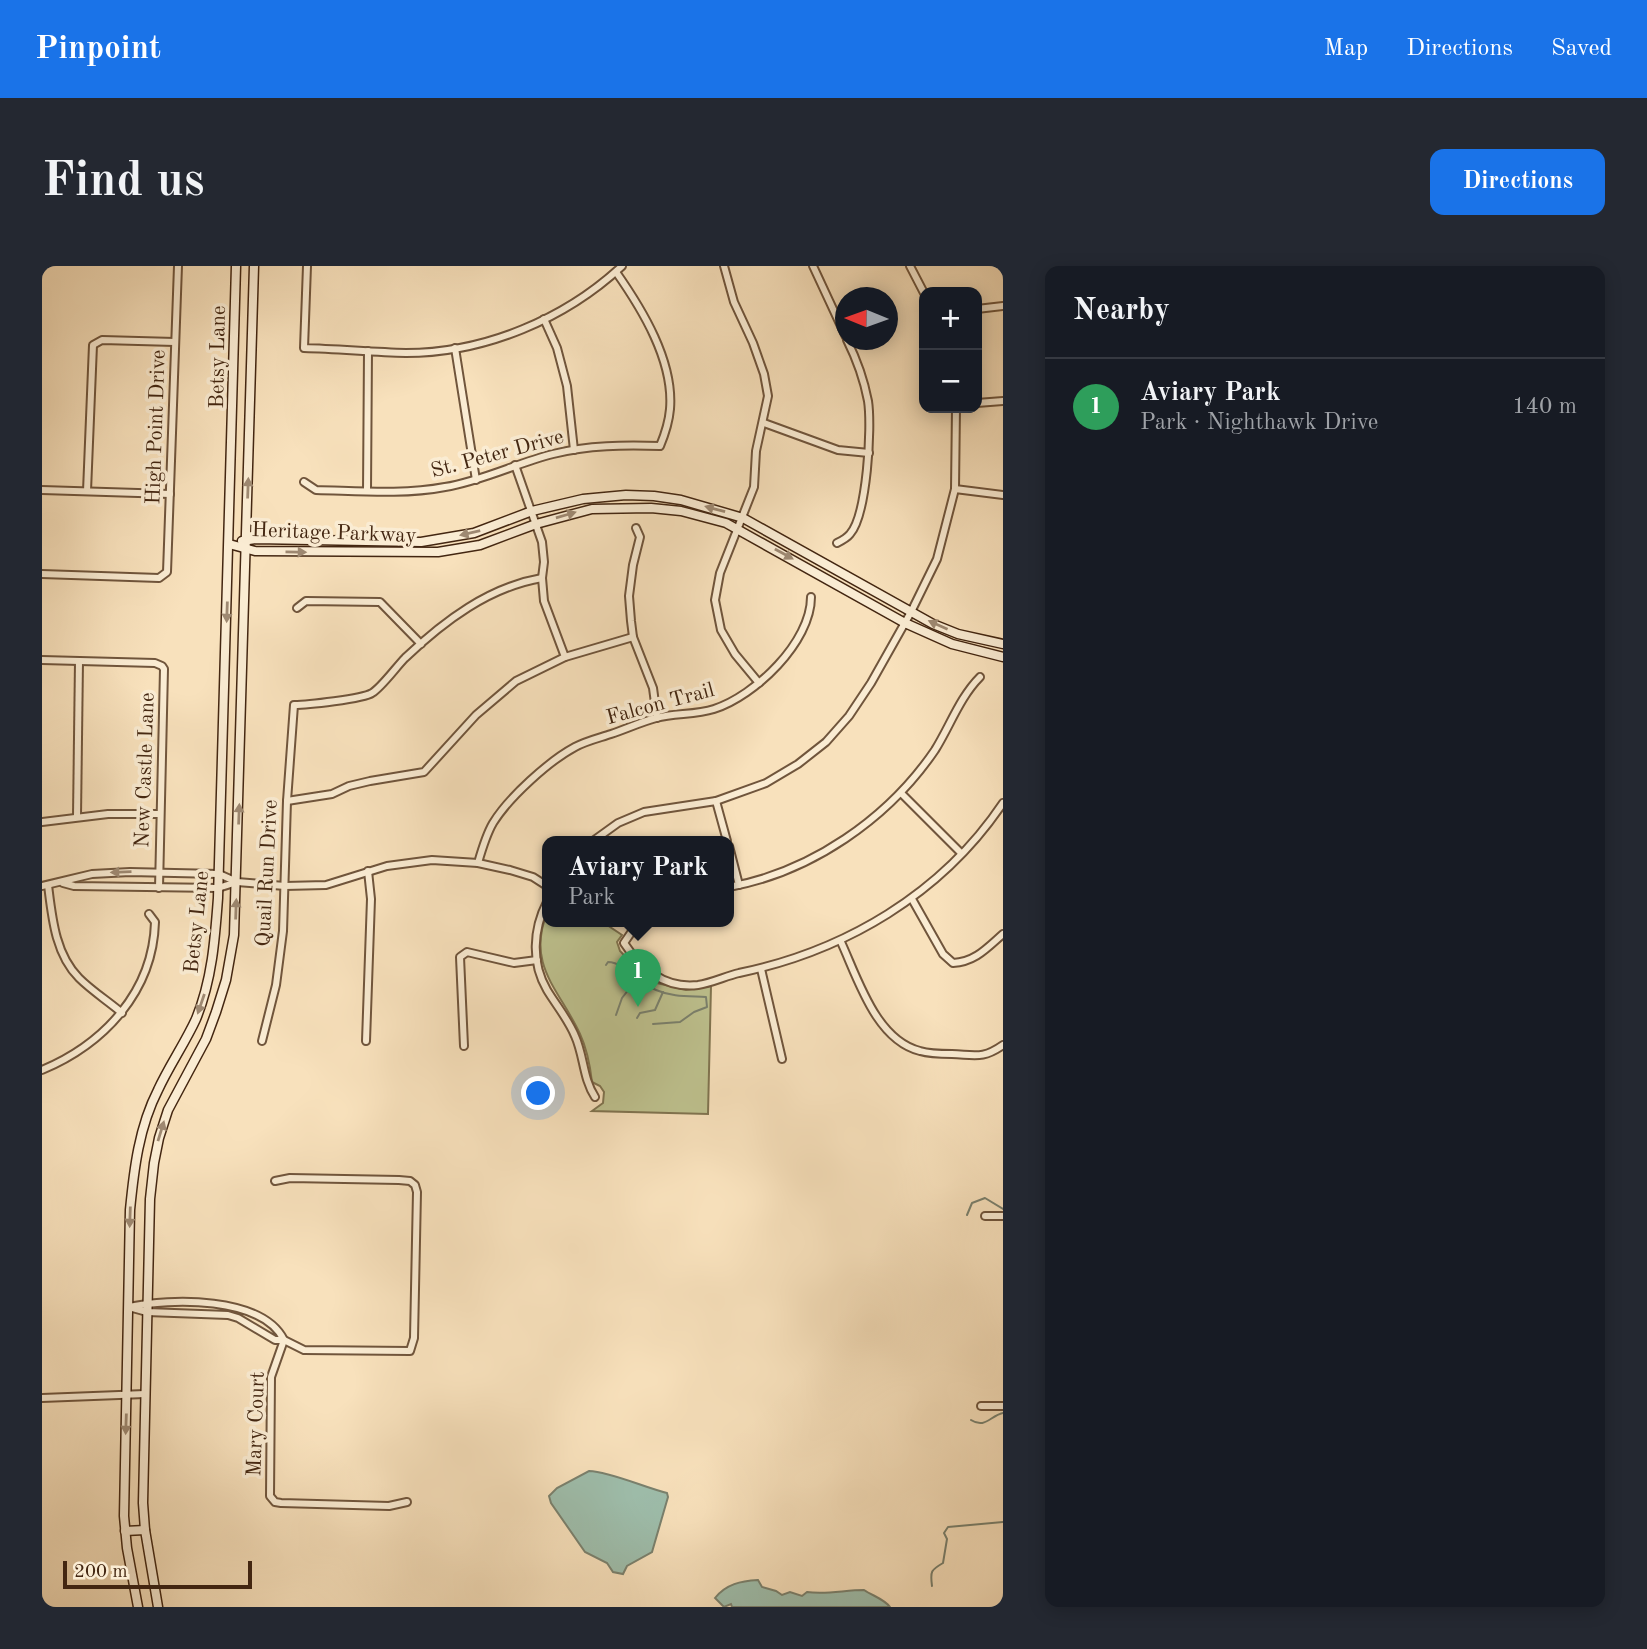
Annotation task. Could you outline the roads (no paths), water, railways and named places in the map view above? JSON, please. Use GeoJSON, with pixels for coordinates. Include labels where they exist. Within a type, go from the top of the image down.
{"type":"FeatureCollection","features":[{"type":"Feature","properties":{"kind":"main road","name":"Betsy Lane"},"geometry":{"type":"LineString","coordinates":[[138,1607],[125,1531],[131,1210],[136,1158],[142,1133],[157,1091],[196,1019],[213,957],[219,874],[236,266]]}},
{"type":"Feature","properties":{"kind":"main road","name":"Betsy Lane"},"geometry":{"type":"LineString","coordinates":[[158,1607],[145,1530],[150,1199],[159,1138],[168,1111],[206,1039],[226,980],[234,935],[254,266]]}},
{"type":"Feature","properties":{"kind":"main road"},"geometry":{"type":"LineString","coordinates":[[233,419],[250,419]]}},
{"type":"Feature","properties":{"kind":"main road","name":"Heritage Parkway"},"geometry":{"type":"LineString","coordinates":[[229,544],[421,541],[474,533],[532,511],[583,499],[626,495],[681,500],[743,518],[911,612],[958,634],[1003,644]]}},
{"type":"Feature","properties":{"kind":"main road","name":"Heritage Parkway"},"geometry":{"type":"LineString","coordinates":[[246,545],[255,551],[438,552],[480,545],[536,524],[592,509],[651,508],[681,511],[726,523],[905,623],[952,644],[1003,657]]}},
{"type":"Feature","properties":{"kind":"main road"},"geometry":{"type":"LineString","coordinates":[[125,1531],[145,1530]]}},
{"type":"Feature","properties":{"kind":"street","name":"High Point Drive"},"geometry":{"type":"LineString","coordinates":[[42,575],[163,577],[168,570],[178,266]]}},
{"type":"Feature","properties":{"kind":"street"},"geometry":{"type":"LineString","coordinates":[[307,266],[304,348],[408,353],[485,342],[544,319],[600,287],[622,266]]}},
{"type":"Feature","properties":{"kind":"street"},"geometry":{"type":"LineString","coordinates":[[724,266],[734,302],[764,374],[768,397],[756,451],[754,487],[720,573],[715,600],[721,629],[735,654],[758,683]]}},
{"type":"Feature","properties":{"kind":"street"},"geometry":{"type":"LineString","coordinates":[[813,266],[835,314]]}},
{"type":"Feature","properties":{"kind":"street"},"geometry":{"type":"LineString","coordinates":[[910,266],[921,287]]}},
{"type":"Feature","properties":{"kind":"street","name":"St. Peter Drive"},"geometry":{"type":"LineString","coordinates":[[304,482],[316,490],[409,492],[445,488],[515,465],[574,450],[660,446],[670,408],[668,378],[638,302],[616,272]]}},
{"type":"Feature","properties":{"kind":"street"},"geometry":{"type":"LineString","coordinates":[[982,308],[1003,306]]}},
{"type":"Feature","properties":{"kind":"street"},"geometry":{"type":"LineString","coordinates":[[544,319],[557,348],[567,386],[574,450]]}},
{"type":"Feature","properties":{"kind":"street"},"geometry":{"type":"LineString","coordinates":[[87,491],[94,342],[175,342]]}},
{"type":"Feature","properties":{"kind":"street"},"geometry":{"type":"LineString","coordinates":[[455,348],[475,480]]}},
{"type":"Feature","properties":{"kind":"street"},"geometry":{"type":"LineString","coordinates":[[837,543],[851,534],[864,488],[869,453],[868,401],[852,350]]}},
{"type":"Feature","properties":{"kind":"street"},"geometry":{"type":"LineString","coordinates":[[367,491],[368,351]]}},
{"type":"Feature","properties":{"kind":"street"},"geometry":{"type":"LineString","coordinates":[[982,403],[1003,401]]}},
{"type":"Feature","properties":{"kind":"street"},"geometry":{"type":"LineString","coordinates":[[600,836],[618,823],[644,812],[716,801],[766,783],[798,764],[825,742],[849,716],[905,623],[937,559],[956,489],[956,413]]}},
{"type":"Feature","properties":{"kind":"street"},"geometry":{"type":"LineString","coordinates":[[764,423],[838,450],[869,453]]}},
{"type":"Feature","properties":{"kind":"street"},"geometry":{"type":"LineString","coordinates":[[515,465],[542,542],[544,601],[565,657]]}},
{"type":"Feature","properties":{"kind":"street"},"geometry":{"type":"LineString","coordinates":[[956,489],[1003,495]]}},
{"type":"Feature","properties":{"kind":"street"},"geometry":{"type":"LineString","coordinates":[[42,490],[170,494]]}},
{"type":"Feature","properties":{"kind":"street"},"geometry":{"type":"LineString","coordinates":[[636,528],[640,537],[629,596],[633,638],[653,688],[657,718]]}},
{"type":"Feature","properties":{"kind":"street"},"geometry":{"type":"LineString","coordinates":[[297,608],[306,601],[380,602],[421,644],[455,616],[493,593],[517,582],[542,578]]}},
{"type":"Feature","properties":{"kind":"street","name":"Falcon Trail"},"geometry":{"type":"LineString","coordinates":[[478,863],[494,822],[512,800],[541,772],[576,747],[657,718],[716,709],[758,683],[775,669],[796,640],[811,610],[811,597]]}},
{"type":"Feature","properties":{"kind":"street"},"geometry":{"type":"LineString","coordinates":[[287,801],[332,794],[349,786],[424,772],[476,715],[516,681],[565,657],[633,638]]}},
{"type":"Feature","properties":{"kind":"street","name":"Quail Run Drive"},"geometry":{"type":"LineString","coordinates":[[262,1041],[276,985],[283,931],[287,801],[294,705],[310,705],[372,693],[421,644]]}},
{"type":"Feature","properties":{"kind":"street"},"geometry":{"type":"LineString","coordinates":[[42,660],[79,661],[77,816]]}},
{"type":"Feature","properties":{"kind":"street","name":"New Castle Lane"},"geometry":{"type":"LineString","coordinates":[[79,661],[151,663],[162,666],[159,888]]}},
{"type":"Feature","properties":{"kind":"street"},"geometry":{"type":"LineString","coordinates":[[734,886],[775,874],[824,852],[865,824],[901,793],[934,750],[970,687],[980,677]]}},
{"type":"Feature","properties":{"kind":"street"},"geometry":{"type":"LineString","coordinates":[[901,793],[961,853]]}},
{"type":"Feature","properties":{"kind":"street"},"geometry":{"type":"LineString","coordinates":[[716,801],[726,836]]}},
{"type":"Feature","properties":{"kind":"street"},"geometry":{"type":"LineString","coordinates":[[635,927],[624,943],[637,962],[657,978],[678,985],[698,985],[784,963],[841,942],[912,899],[961,853],[1003,803]]}},
{"type":"Feature","properties":{"kind":"street"},"geometry":{"type":"LineString","coordinates":[[42,822],[77,816],[160,814]]}},
{"type":"Feature","properties":{"kind":"street"},"geometry":{"type":"LineString","coordinates":[[122,1013],[78,977],[62,954],[45,886],[92,874],[159,872],[219,874],[237,882],[285,886],[326,885],[368,871],[419,860],[478,863],[519,872],[542,884]]}},
{"type":"Feature","properties":{"kind":"street"},"geometry":{"type":"LineString","coordinates":[[734,864],[740,885]]}},
{"type":"Feature","properties":{"kind":"street"},"geometry":{"type":"LineString","coordinates":[[366,1041],[371,900],[368,871]]}},
{"type":"Feature","properties":{"kind":"street"},"geometry":{"type":"LineString","coordinates":[[63,883],[74,886],[218,888],[237,882]]}},
{"type":"Feature","properties":{"kind":"street"},"geometry":{"type":"LineString","coordinates":[[912,899],[943,954],[953,963],[976,957],[1003,934]]}},
{"type":"Feature","properties":{"kind":"street"},"geometry":{"type":"LineString","coordinates":[[42,1070],[88,1045],[122,1013],[142,978],[150,956],[155,922],[149,914]]}},
{"type":"Feature","properties":{"kind":"street"},"geometry":{"type":"LineString","coordinates":[[542,915],[535,942],[544,984],[575,1036],[584,1062],[587,1084],[595,1097]]}},
{"type":"Feature","properties":{"kind":"street"},"geometry":{"type":"LineString","coordinates":[[841,942],[878,1020],[894,1039],[919,1051],[988,1055],[1003,1045]]}},
{"type":"Feature","properties":{"kind":"street"},"geometry":{"type":"LineString","coordinates":[[464,1046],[460,957],[463,953],[514,963],[537,960]]}},
{"type":"Feature","properties":{"kind":"street"},"geometry":{"type":"LineString","coordinates":[[761,969],[782,1059]]}},
{"type":"Feature","properties":{"kind":"street"},"geometry":{"type":"LineString","coordinates":[[129,1307],[147,1312],[234,1317],[275,1340],[284,1340],[304,1350],[410,1351],[414,1338],[417,1192],[413,1183],[399,1180],[290,1178],[275,1181]]}},
{"type":"Feature","properties":{"kind":"street"},"geometry":{"type":"LineString","coordinates":[[985,1216],[1003,1216]]}},
{"type":"Feature","properties":{"kind":"street"},"geometry":{"type":"LineString","coordinates":[[129,1307],[147,1303],[184,1303],[238,1308],[265,1322],[284,1340]]}},
{"type":"Feature","properties":{"kind":"street"},"geometry":{"type":"LineString","coordinates":[[184,1303],[184,1313]]}},
{"type":"Feature","properties":{"kind":"street"},"geometry":{"type":"LineString","coordinates":[[234,1317],[238,1308]]}},
{"type":"Feature","properties":{"kind":"street","name":"Mary Court"},"geometry":{"type":"LineString","coordinates":[[284,1340],[271,1377],[270,1496],[275,1502],[281,1503],[389,1506],[407,1502]]}},
{"type":"Feature","properties":{"kind":"street"},"geometry":{"type":"LineString","coordinates":[[42,1398],[145,1394]]}},
{"type":"Feature","properties":{"kind":"street"},"geometry":{"type":"LineString","coordinates":[[981,1406],[1003,1406]]}},
{"type":"Feature","properties":{"kind":"waterway"},"geometry":{"type":"LineString","coordinates":[[606,965],[608,962],[620,965],[650,987],[662,992],[706,997],[707,1007],[680,1022],[653,1024]]}},
{"type":"Feature","properties":{"kind":"waterway"},"geometry":{"type":"LineString","coordinates":[[616,1015],[622,998],[636,980]]}},
{"type":"Feature","properties":{"kind":"waterway"},"geometry":{"type":"LineString","coordinates":[[637,1018],[640,1013],[655,1010],[663,992]]}},
{"type":"Feature","properties":{"kind":"waterway"},"geometry":{"type":"LineString","coordinates":[[967,1215],[972,1203],[985,1198],[1003,1209]]}},
{"type":"Feature","properties":{"kind":"waterway"},"geometry":{"type":"LineString","coordinates":[[971,1420],[984,1423],[1003,1413]]}},
{"type":"Feature","properties":{"kind":"waterway"},"geometry":{"type":"LineString","coordinates":[[932,1586],[932,1572],[943,1563],[947,1539],[944,1533],[948,1527],[1003,1522]]}},
{"type":"Feature","properties":{"kind":"place","name":"Aviary Park"},"geometry":{"type":"Point","coordinates":[638,1007]}}]}
